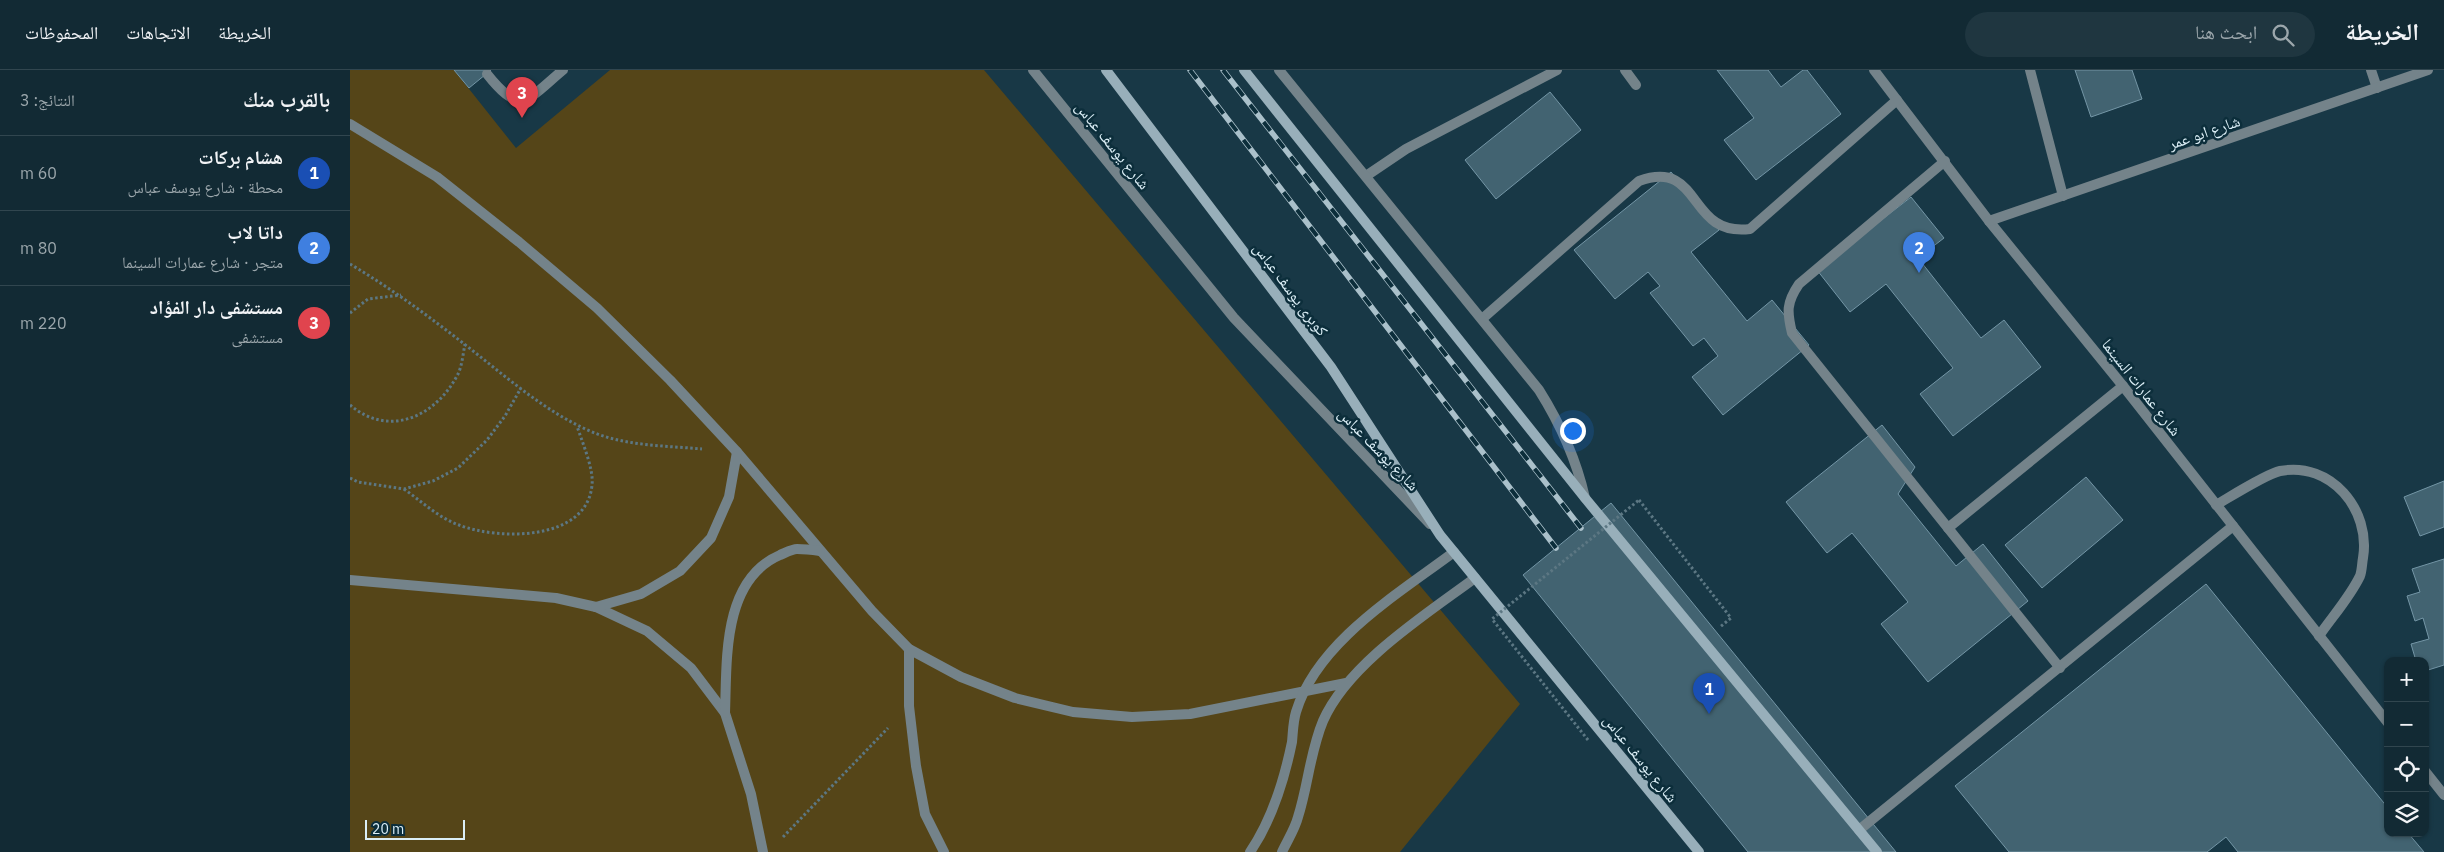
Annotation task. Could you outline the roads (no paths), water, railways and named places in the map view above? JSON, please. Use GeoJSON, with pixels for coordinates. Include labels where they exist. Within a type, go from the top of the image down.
{"type":"FeatureCollection","features":[{"type":"Feature","properties":{"kind":"main road","name":"كوبرى يوسف عباس"},"geometry":{"type":"LineString","coordinates":[[1106,70],[1331,368],[1440,535]]}},
{"type":"Feature","properties":{"kind":"main road"},"geometry":{"type":"LineString","coordinates":[[1244,70],[1585,498],[1877,852]]}},
{"type":"Feature","properties":{"kind":"main road","name":"شارع يوسف عباس"},"geometry":{"type":"LineString","coordinates":[[1440,535],[1699,852]]}},
{"type":"Feature","properties":{"kind":"street"},"geometry":{"type":"LineString","coordinates":[[487,74],[503,93],[517,100],[526,99],[533,95],[563,70]]}},
{"type":"Feature","properties":{"kind":"street","name":"شارع يوسف عباس"},"geometry":{"type":"LineString","coordinates":[[1033,70],[1234,318],[1440,535]]}},
{"type":"Feature","properties":{"kind":"street"},"geometry":{"type":"LineString","coordinates":[[1279,70],[1539,390],[1555,415],[1578,469],[1585,498]]}},
{"type":"Feature","properties":{"kind":"street"},"geometry":{"type":"LineString","coordinates":[[1366,176],[1406,149],[1557,70]]}},
{"type":"Feature","properties":{"kind":"street"},"geometry":{"type":"LineString","coordinates":[[1626,70],[1636,85]]}},
{"type":"Feature","properties":{"kind":"street","name":"شارع عمارات السينما"},"geometry":{"type":"LineString","coordinates":[[1874,70],[1989,221],[2384,718]]}},
{"type":"Feature","properties":{"kind":"street"},"geometry":{"type":"LineString","coordinates":[[2030,70],[2063,196]]}},
{"type":"Feature","properties":{"kind":"street"},"geometry":{"type":"LineString","coordinates":[[2370,70],[2377,88]]}},
{"type":"Feature","properties":{"kind":"street","name":"شارع ابو عمر"},"geometry":{"type":"LineString","coordinates":[[1989,221],[2428,70]]}},
{"type":"Feature","properties":{"kind":"street"},"geometry":{"type":"LineString","coordinates":[[1482,320],[1639,181],[1655,175],[1671,177],[1685,186],[1709,218],[1721,227],[1735,231],[1750,229],[1897,100]]}},
{"type":"Feature","properties":{"kind":"street"},"geometry":{"type":"LineString","coordinates":[[350,124],[437,177],[519,242],[597,308],[670,380],[737,452],[872,612],[909,649],[961,677],[1015,698],[1073,712],[1132,717],[1190,714],[1346,683]]}},
{"type":"Feature","properties":{"kind":"street"},"geometry":{"type":"LineString","coordinates":[[1945,161],[1799,284],[1789,298],[1788,316],[1792,333],[2060,668]]}},
{"type":"Feature","properties":{"kind":"street"},"geometry":{"type":"LineString","coordinates":[[1948,528],[2122,386]]}},
{"type":"Feature","properties":{"kind":"street"},"geometry":{"type":"LineString","coordinates":[[596,607],[641,594],[680,571],[710,538],[729,497],[737,452]]}},
{"type":"Feature","properties":{"kind":"street"},"geometry":{"type":"LineString","coordinates":[[2216,505],[2279,471],[2299,470],[2323,477],[2343,490],[2359,514],[2365,546],[2360,575],[2320,636]]}},
{"type":"Feature","properties":{"kind":"street"},"geometry":{"type":"LineString","coordinates":[[1859,830],[2233,526]]}},
{"type":"Feature","properties":{"kind":"street"},"geometry":{"type":"LineString","coordinates":[[725,713],[727,660],[735,608],[747,580],[768,560],[796,548],[820,551]]}},
{"type":"Feature","properties":{"kind":"street"},"geometry":{"type":"LineString","coordinates":[[1250,852],[1273,810],[1292,742],[1296,713],[1305,690],[1319,664],[1338,643],[1454,552]]}},
{"type":"Feature","properties":{"kind":"street"},"geometry":{"type":"LineString","coordinates":[[1282,852],[1298,820],[1312,751],[1324,720],[1346,683],[1418,620],[1475,578]]}},
{"type":"Feature","properties":{"kind":"street"},"geometry":{"type":"LineString","coordinates":[[350,580],[512,592],[556,598],[596,607],[647,631],[691,668],[725,713],[751,794],[764,852]]}},
{"type":"Feature","properties":{"kind":"street"},"geometry":{"type":"LineString","coordinates":[[909,649],[909,706],[916,766],[925,814],[944,852]]}},
{"type":"Feature","properties":{"kind":"street"},"geometry":{"type":"LineString","coordinates":[[2429,776],[2444,795]]}},
{"type":"Feature","properties":{"kind":"railway"},"geometry":{"type":"LineString","coordinates":[[1190,70],[1556,548]]}},
{"type":"Feature","properties":{"kind":"railway"},"geometry":{"type":"LineString","coordinates":[[1223,70],[1581,528]]}},
{"type":"Feature","properties":{"kind":"place","name":"مستشفى دار الفؤاد"},"geometry":{"type":"Point","coordinates":[522,118]}},
{"type":"Feature","properties":{"kind":"place","name":"داتا لاب"},"geometry":{"type":"Point","coordinates":[1919,273]}},
{"type":"Feature","properties":{"kind":"place","name":"هشام بركات"},"geometry":{"type":"Point","coordinates":[1709,714]}}]}
